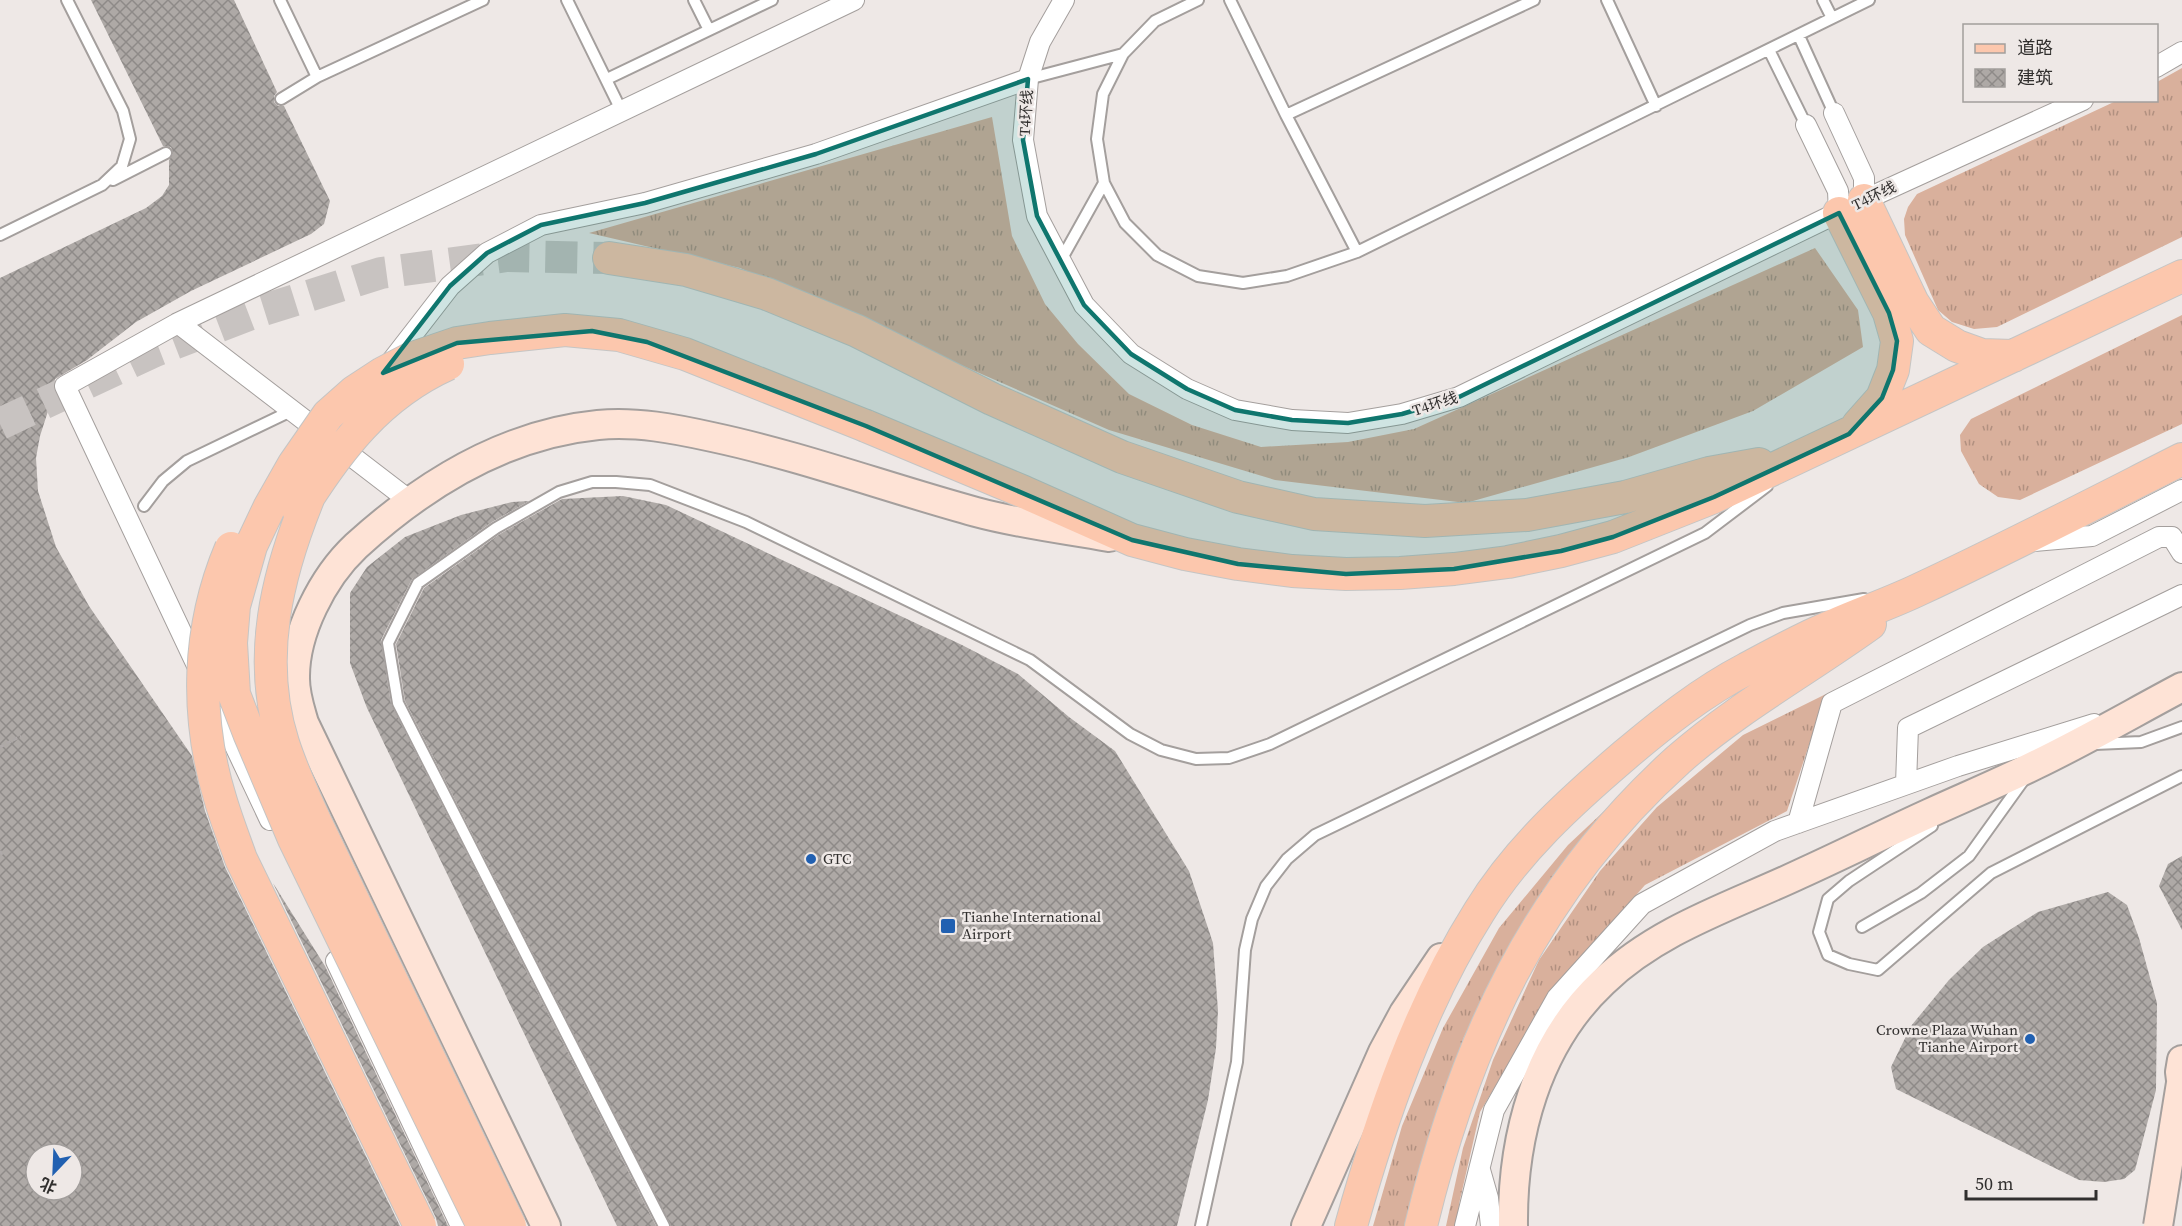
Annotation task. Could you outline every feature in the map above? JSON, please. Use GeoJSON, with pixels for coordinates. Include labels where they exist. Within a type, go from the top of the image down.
{"type":"FeatureCollection","features":[{"type":"Feature","properties":{"kind":"main road"},"geometry":{"type":"LineString","coordinates":[[1852,206],[1931,330],[1957,346],[1982,356],[2013,356]]}},
{"type":"Feature","properties":{"kind":"main road"},"geometry":{"type":"LineString","coordinates":[[1849,434],[1882,398],[1893,370],[1897,341],[1852,206]]}},
{"type":"Feature","properties":{"kind":"main road"},"geometry":{"type":"LineString","coordinates":[[609,258],[686,270],[767,294],[857,331],[992,399],[1122,458],[1238,497],[1314,514],[1425,522],[1527,515],[1625,497],[1709,473],[1804,456]]}},
{"type":"Feature","properties":{"kind":"main road"},"geometry":{"type":"LineString","coordinates":[[546,1226],[310,734],[297,702],[296,658],[311,611],[320,592],[349,553],[381,523],[444,479],[522,440],[562,429],[601,424],[643,426],[688,432],[739,443],[979,513],[1132,540],[1185,554],[1238,564],[1346,574],[1454,569],[1539,555],[1613,537],[1714,497],[2182,276]]}},
{"type":"Feature","properties":{"kind":"main road"},"geometry":{"type":"LineString","coordinates":[[483,1226],[294,839],[234,694],[231,668],[234,606],[251,546],[294,464],[330,429],[354,392],[410,359],[457,343],[542,331],[592,331],[647,342],[719,367],[1024,492],[1132,540]]}},
{"type":"Feature","properties":{"kind":"main road"},"geometry":{"type":"LineString","coordinates":[[249,733],[243,682],[248,631],[255,604],[276,551],[310,494],[352,436],[374,412],[402,389],[432,371],[519,334]]}},
{"type":"Feature","properties":{"kind":"main road"},"geometry":{"type":"LineString","coordinates":[[330,429],[268,483],[247,515],[223,565],[207,628],[202,685],[204,715],[219,798],[241,859],[420,1226]]}},
{"type":"Feature","properties":{"kind":"main road"},"geometry":{"type":"LineString","coordinates":[[1351,1226],[1376,1144],[1410,1051],[1449,966],[1479,912],[1512,864],[1546,826],[1584,790],[1694,701],[1745,669],[1829,627],[1915,592],[2182,459]]}},
{"type":"Feature","properties":{"kind":"main road"},"geometry":{"type":"LineString","coordinates":[[310,494],[294,533],[284,566],[272,626],[271,684],[283,741],[292,770],[316,823],[510,1226]]}},
{"type":"Feature","properties":{"kind":"main road"},"geometry":{"type":"LineString","coordinates":[[1421,1226],[1453,1113],[1479,1043],[1499,998],[1525,950],[1581,863],[1641,796],[1697,745],[1752,702],[1819,660],[1915,592]]}},
{"type":"Feature","properties":{"kind":"main road"},"geometry":{"type":"LineString","coordinates":[[1513,1226],[1517,1151],[1525,1115],[1546,1059],[1581,1006],[1602,982],[1624,963],[1651,944],[1685,925],[2034,766],[2182,687]]}},
{"type":"Feature","properties":{"kind":"main road"},"geometry":{"type":"LineString","coordinates":[[1306,1226],[1359,1105],[1404,1013],[1442,956],[1479,912]]}},
{"type":"Feature","properties":{"kind":"main road"},"geometry":{"type":"LineString","coordinates":[[2158,1226],[2182,1077]]}},
{"type":"Feature","properties":{"kind":"street"},"geometry":{"type":"LineString","coordinates":[[461,1226],[65,386],[178,323],[855,0]]}},
{"type":"Feature","properties":{"kind":"street","name":"T4环线"},"geometry":{"type":"LineString","coordinates":[[1064,0],[1040,42],[1028,80],[1023,140],[1037,216],[1084,305],[1131,354],[1187,389],[1235,410],[1292,420],[1348,423],[1402,414],[1459,397],[1852,206],[2079,102]]}},
{"type":"Feature","properties":{"kind":"street"},"geometry":{"type":"LineString","coordinates":[[2158,66],[2182,52]]}},
{"type":"Feature","properties":{"kind":"street"},"geometry":{"type":"LineString","coordinates":[[330,429],[443,294],[486,253],[540,225],[645,203],[816,154],[1028,80]]}},
{"type":"Feature","properties":{"kind":"street"},"geometry":{"type":"LineString","coordinates":[[1806,125],[1838,191],[1852,206],[1864,178],[1834,112]]}},
{"type":"Feature","properties":{"kind":"street"},"geometry":{"type":"LineString","coordinates":[[178,323],[291,411],[330,429],[410,501]]}},
{"type":"Feature","properties":{"kind":"street"},"geometry":{"type":"LineString","coordinates":[[2016,542],[2092,536],[2182,490]]}},
{"type":"Feature","properties":{"kind":"street"},"geometry":{"type":"LineString","coordinates":[[1798,823],[1832,703],[2159,537],[2172,537],[2182,553]]}},
{"type":"Feature","properties":{"kind":"street"},"geometry":{"type":"LineString","coordinates":[[1906,784],[1908,728],[2182,595]]}},
{"type":"Feature","properties":{"kind":"street"},"geometry":{"type":"LineString","coordinates":[[1466,1226],[1494,1110],[1557,998],[1642,904],[1775,831],[1958,766],[2137,711]]}},
{"type":"Feature","properties":{"kind":"street"},"geometry":{"type":"LineString","coordinates":[[1479,1168],[1488,1198],[1491,1226]]}},
{"type":"Feature","properties":{"kind":"lane"},"geometry":{"type":"LineString","coordinates":[[67,0],[123,111],[130,139],[122,166],[102,185]]}},
{"type":"Feature","properties":{"kind":"lane"},"geometry":{"type":"LineString","coordinates":[[280,0],[317,77]]}},
{"type":"Feature","properties":{"kind":"lane"},"geometry":{"type":"LineString","coordinates":[[281,99],[317,77],[483,0]]}},
{"type":"Feature","properties":{"kind":"lane"},"geometry":{"type":"LineString","coordinates":[[567,0],[621,110]]}},
{"type":"Feature","properties":{"kind":"lane"},"geometry":{"type":"LineString","coordinates":[[694,0],[709,30]]}},
{"type":"Feature","properties":{"kind":"lane"},"geometry":{"type":"LineString","coordinates":[[607,79],[772,0]]}},
{"type":"Feature","properties":{"kind":"lane"},"geometry":{"type":"LineString","coordinates":[[1198,0],[1155,21],[1123,54],[1103,94],[1097,139],[1104,183],[1125,223],[1133,231],[1158,255],[1198,276],[1243,283],[1287,276],[1358,252],[1869,0]]}},
{"type":"Feature","properties":{"kind":"lane"},"geometry":{"type":"LineString","coordinates":[[1230,0],[1286,115],[1358,252]]}},
{"type":"Feature","properties":{"kind":"lane"},"geometry":{"type":"LineString","coordinates":[[1286,115],[1534,0]]}},
{"type":"Feature","properties":{"kind":"lane"},"geometry":{"type":"LineString","coordinates":[[1607,0],[1656,106]]}},
{"type":"Feature","properties":{"kind":"lane"},"geometry":{"type":"LineString","coordinates":[[1823,0],[1832,18]]}},
{"type":"Feature","properties":{"kind":"lane"},"geometry":{"type":"LineString","coordinates":[[1799,36],[1834,112]]}},
{"type":"Feature","properties":{"kind":"lane"},"geometry":{"type":"LineString","coordinates":[[1769,50],[1806,125]]}},
{"type":"Feature","properties":{"kind":"lane"},"geometry":{"type":"LineString","coordinates":[[1028,80],[1123,54]]}},
{"type":"Feature","properties":{"kind":"lane"},"geometry":{"type":"LineString","coordinates":[[0,235],[166,153]]}},
{"type":"Feature","properties":{"kind":"lane"},"geometry":{"type":"LineString","coordinates":[[1061,260],[1104,183]]}},
{"type":"Feature","properties":{"kind":"lane"},"geometry":{"type":"LineString","coordinates":[[144,506],[163,480],[187,461],[291,411]]}},
{"type":"Feature","properties":{"kind":"lane"},"geometry":{"type":"LineString","coordinates":[[664,1226],[398,703],[388,643],[418,583],[496,528],[559,492],[592,482],[650,485],[746,522],[1030,660],[1130,734],[1161,750],[1196,759],[1229,758],[1270,744],[1705,533],[1726,519],[1804,456]]}},
{"type":"Feature","properties":{"kind":"lane"},"geometry":{"type":"LineString","coordinates":[[1201,1226],[1237,1062],[1247,939],[1252,919],[1266,886],[1287,859],[1315,836],[1750,625],[1783,613],[1823,604],[1915,592]]}},
{"type":"Feature","properties":{"kind":"lane"},"geometry":{"type":"LineString","coordinates":[[2074,745],[2141,742],[2182,727]]}},
{"type":"Feature","properties":{"kind":"lane"},"geometry":{"type":"LineString","coordinates":[[1862,927],[1921,893],[1969,856],[2034,766]]}},
{"type":"Feature","properties":{"kind":"lane"},"geometry":{"type":"LineString","coordinates":[[1966,796],[1945,816],[1849,881],[1828,899],[1818,932],[1828,955],[1849,964],[1878,970],[1991,873],[2182,776]]}},
{"type":"Feature","properties":{"kind":"path"},"geometry":{"type":"LineString","coordinates":[[0,747],[21,736]]}},
{"type":"Feature","properties":{"kind":"path"},"geometry":{"type":"LineString","coordinates":[[0,851],[3,857]]}},
{"type":"Feature","properties":{"kind":"highlighted area"},"geometry":{"type":"Polygon","coordinates":[[[1028,79],[1023,140],[1037,216],[1084,305],[1131,354],[1187,389],[1235,410],[1292,420],[1348,423],[1402,414],[1459,397],[1839,213],[1889,313],[1897,341],[1893,370],[1882,398],[1849,434],[1714,497],[1613,537],[1561,551],[1454,569],[1346,574],[1238,564],[1132,540],[866,426],[647,342],[592,331],[457,343],[383,373],[450,286],[487,253],[541,225],[645,203],[816,154],[1028,79]]]}},
{"type":"Feature","properties":{"kind":"green space"},"geometry":{"type":"Polygon","coordinates":[[[2182,68],[2182,237],[1997,327],[1974,329],[1952,322],[1938,310],[1905,235],[1904,219],[1908,207],[1917,194],[2114,102],[2158,102],[2158,81],[2182,68]]]}},
{"type":"Feature","properties":{"kind":"green space"},"geometry":{"type":"Polygon","coordinates":[[[992,117],[1012,236],[1045,304],[1078,344],[1129,394],[1192,425],[1261,447],[1348,442],[1414,429],[1815,248],[1858,310],[1863,347],[1753,411],[1629,457],[1466,503],[1275,480],[1109,430],[740,268],[589,233],[992,117]]]}},
{"type":"Feature","properties":{"kind":"green space"},"geometry":{"type":"Polygon","coordinates":[[[2182,315],[2182,424],[2020,500],[1998,497],[1979,484],[1961,451],[1960,435],[1971,419],[2182,315]]]}},
{"type":"Feature","properties":{"kind":"green space"},"geometry":{"type":"Polygon","coordinates":[[[1826,694],[1787,811],[1645,885],[1551,992],[1480,1112],[1459,1204],[1458,1226],[1446,1226],[1463,1148],[1493,1060],[1539,960],[1600,871],[1657,807],[1743,735],[1826,694]]]}},
{"type":"Feature","properties":{"kind":"green space"},"geometry":{"type":"Polygon","coordinates":[[[1651,767],[1515,939],[1464,1037],[1430,1136],[1407,1226],[1373,1226],[1402,1126],[1443,1028],[1499,928],[1568,845],[1651,767]]]}},
{"type":"Feature","properties":{"kind":"building"},"geometry":{"type":"Polygon","coordinates":[[[91,0],[234,0],[277,92],[274,102],[278,106],[284,106],[330,201],[324,224],[311,234],[191,291],[136,322],[87,360],[55,379],[53,386],[57,396],[49,408],[36,458],[38,491],[56,547],[89,606],[192,756],[205,811],[225,867],[400,1226],[0,1226],[0,278],[146,208],[162,196],[169,185],[169,160],[173,154],[171,147],[163,146],[91,0]]]}},
{"type":"Feature","properties":{"kind":"building","name":"GTC"},"geometry":{"type":"Polygon","coordinates":[[[623,496],[666,505],[962,645],[1018,674],[1069,717],[1115,751],[1189,871],[1213,943],[1218,1011],[1216,1048],[1208,1100],[1177,1226],[671,1226],[405,701],[396,644],[424,588],[500,534],[562,499],[623,496]]]}},
{"type":"Feature","properties":{"kind":"building"},"geometry":{"type":"Polygon","coordinates":[[[529,501],[492,522],[412,579],[381,640],[391,704],[656,1226],[617,1226],[367,708],[350,663],[350,593],[367,567],[405,537],[461,515],[512,502],[529,501]]]}},
{"type":"Feature","properties":{"kind":"building"},"geometry":{"type":"Polygon","coordinates":[[[2182,856],[2182,930],[2159,886],[2168,864],[2182,856]]]}},
{"type":"Feature","properties":{"kind":"building"},"geometry":{"type":"Polygon","coordinates":[[[273,883],[325,966],[448,1226],[438,1226],[273,883]]]}},
{"type":"Feature","properties":{"kind":"building","name":"Crowne Plaza Wuhan Tianhe Airport"},"geometry":{"type":"Polygon","coordinates":[[[2108,892],[2127,905],[2139,938],[2157,1003],[2156,1090],[2135,1170],[2124,1179],[2104,1182],[2079,1180],[1896,1089],[1891,1067],[1911,1026],[1949,980],[1983,947],[2038,912],[2108,892]]]}},
{"type":"Feature","properties":{"kind":"tunnel"},"geometry":{"type":"LineString","coordinates":[[0,424],[155,351],[251,314],[381,273],[507,256],[609,258]]}},
{"type":"Feature","properties":{"kind":"place","name":"GTC"},"geometry":{"type":"Point","coordinates":[811,859]}},
{"type":"Feature","properties":{"kind":"place","name":"Tianhe International Airport"},"geometry":{"type":"Point","coordinates":[948,926]}},
{"type":"Feature","properties":{"kind":"place","name":"Crowne Plaza Wuhan Tianhe Airport"},"geometry":{"type":"Point","coordinates":[2030,1039]}}]}
